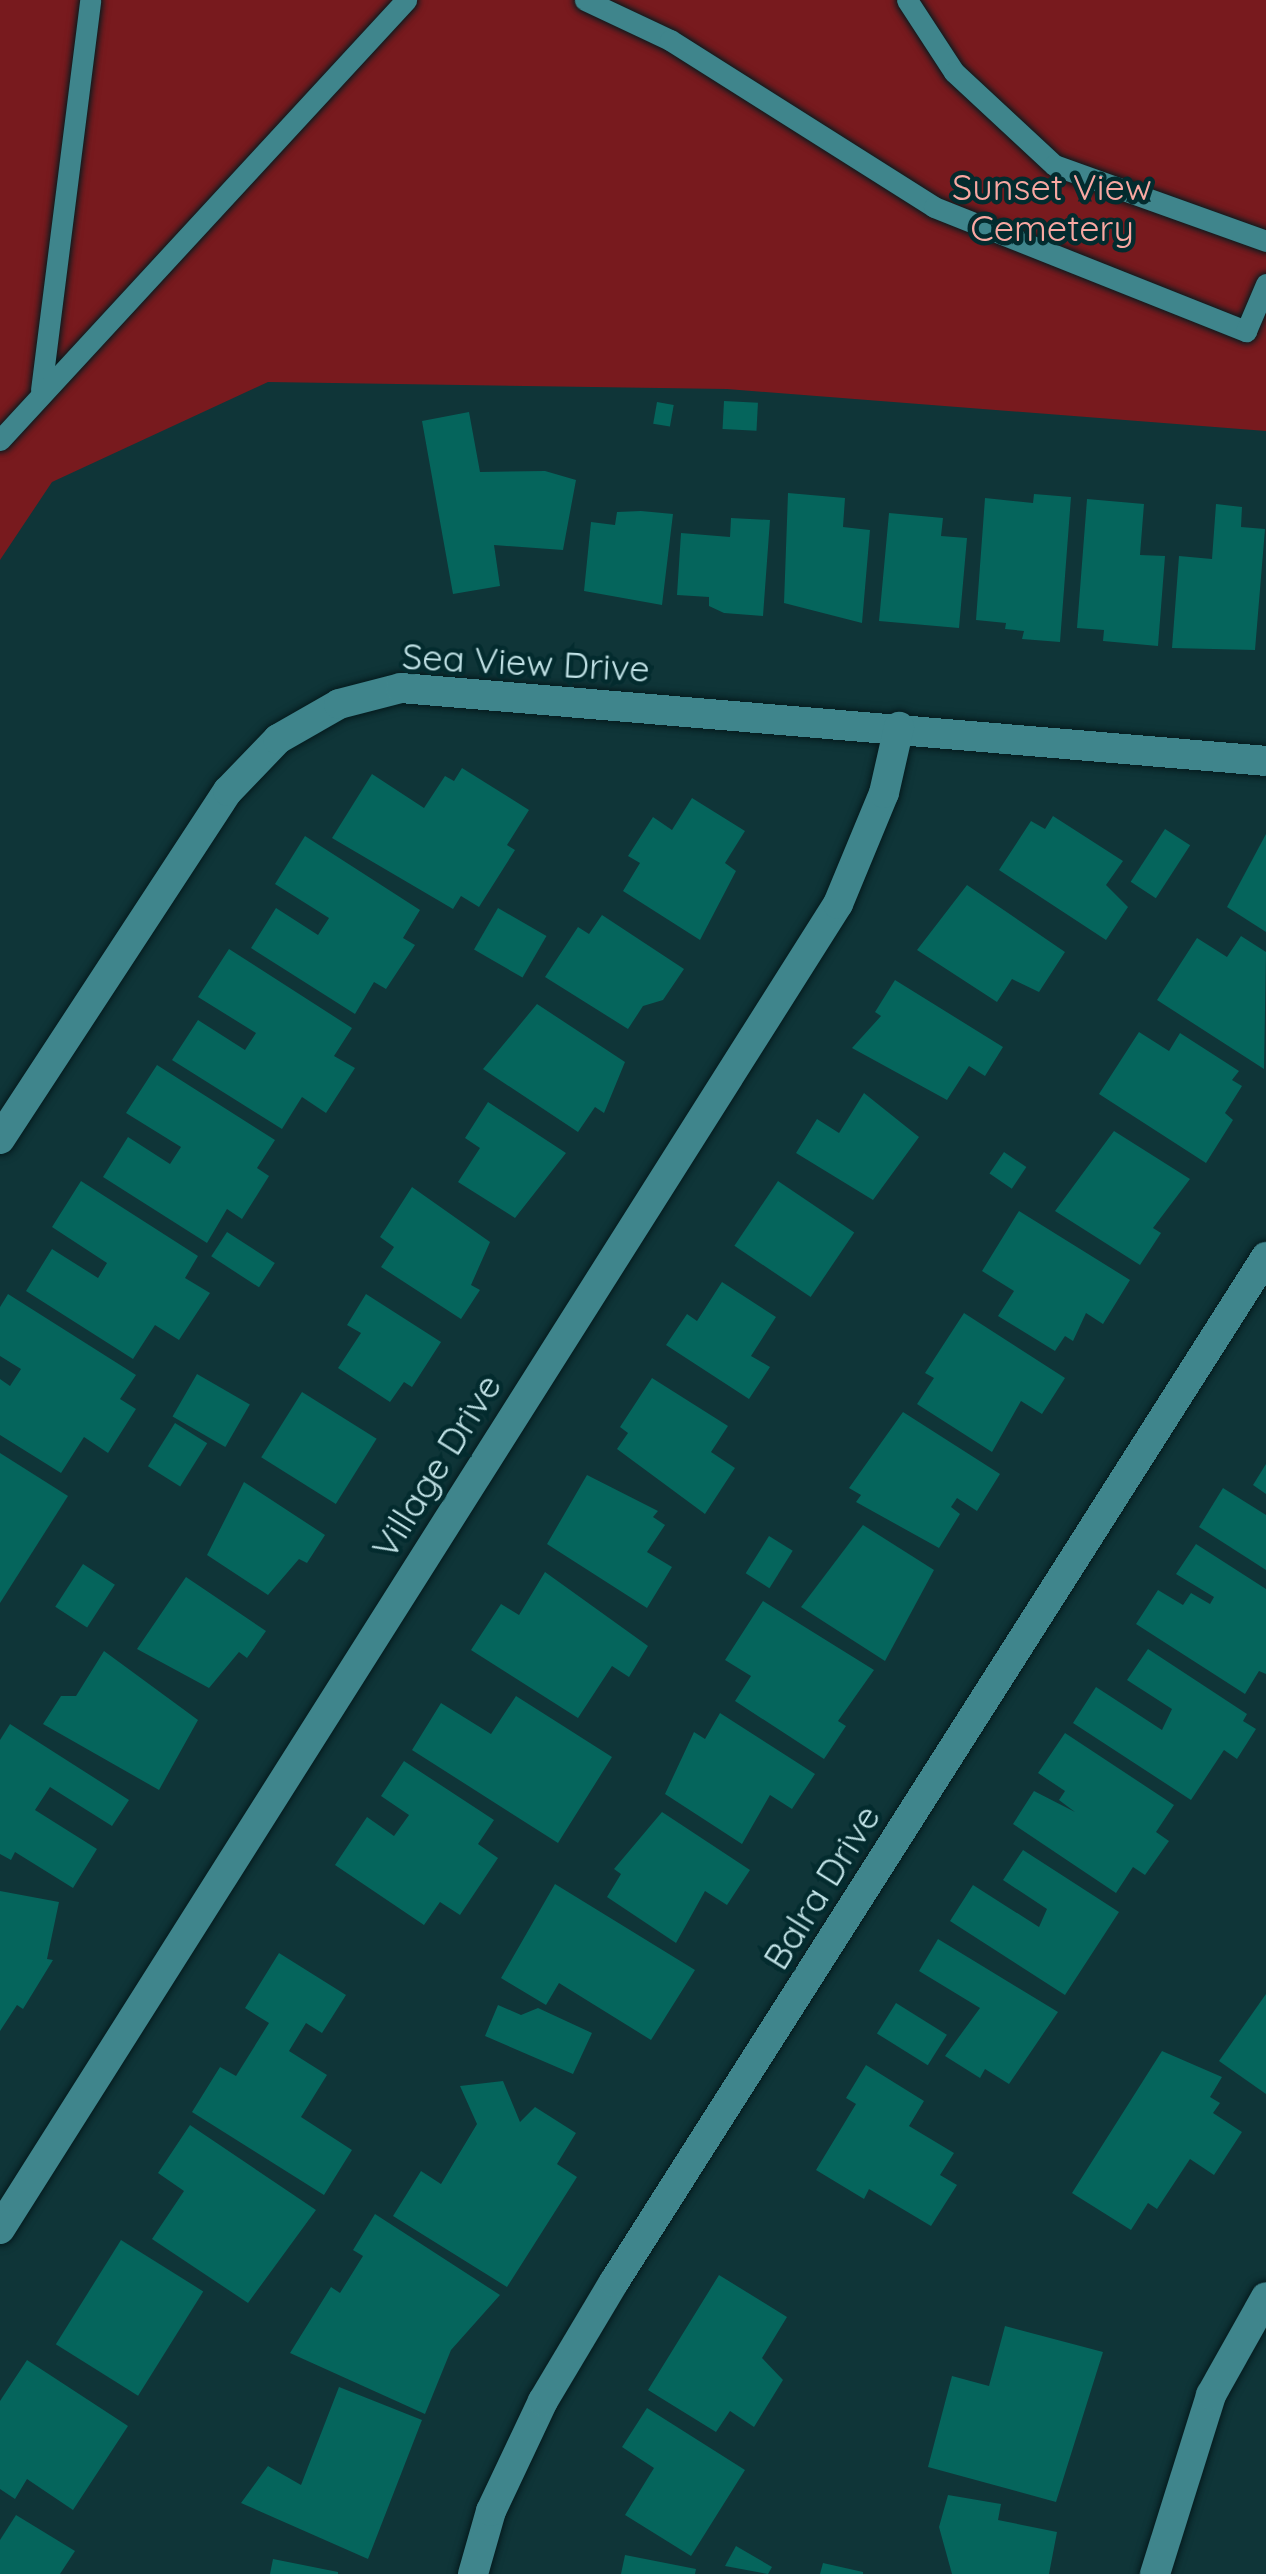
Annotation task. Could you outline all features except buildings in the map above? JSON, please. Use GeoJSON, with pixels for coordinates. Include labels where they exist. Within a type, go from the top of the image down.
{"type":"FeatureCollection","features":[{"type":"Feature","properties":{"kind":"street","name":"Sea View Drive"},"geometry":{"type":"LineString","coordinates":[[0,1139],[228,790],[278,740],[339,704],[401,688],[1266,760]]}},
{"type":"Feature","properties":{"kind":"street","name":"Village Drive"},"geometry":{"type":"LineString","coordinates":[[0,2229],[838,904],[884,793],[899,727]]}},
{"type":"Feature","properties":{"kind":"street","name":"Balra Drive"},"geometry":{"type":"LineString","coordinates":[[472,2574],[490,2511],[543,2401],[614,2282],[1266,1258]]}},
{"type":"Feature","properties":{"kind":"street"},"geometry":{"type":"LineString","coordinates":[[1155,2574],[1211,2395],[1266,2297]]}},
{"type":"Feature","properties":{"kind":"lane"},"geometry":{"type":"LineString","coordinates":[[40,391],[90,0]]}},
{"type":"Feature","properties":{"kind":"lane"},"geometry":{"type":"LineString","coordinates":[[0,440],[40,391],[406,0]]}},
{"type":"Feature","properties":{"kind":"lane"},"geometry":{"type":"LineString","coordinates":[[585,0],[670,40],[934,206],[1256,332],[1266,284]]}},
{"type":"Feature","properties":{"kind":"lane"},"geometry":{"type":"LineString","coordinates":[[907,0],[954,72],[1054,165],[1266,241]]}},
{"type":"Feature","properties":{"kind":"green space","name":"Sunset View Cemetery"},"geometry":{"type":"Polygon","coordinates":[[[0,0],[1266,0],[1266,431],[727,389],[268,382],[52,482],[0,560],[0,0]]]}}]}
